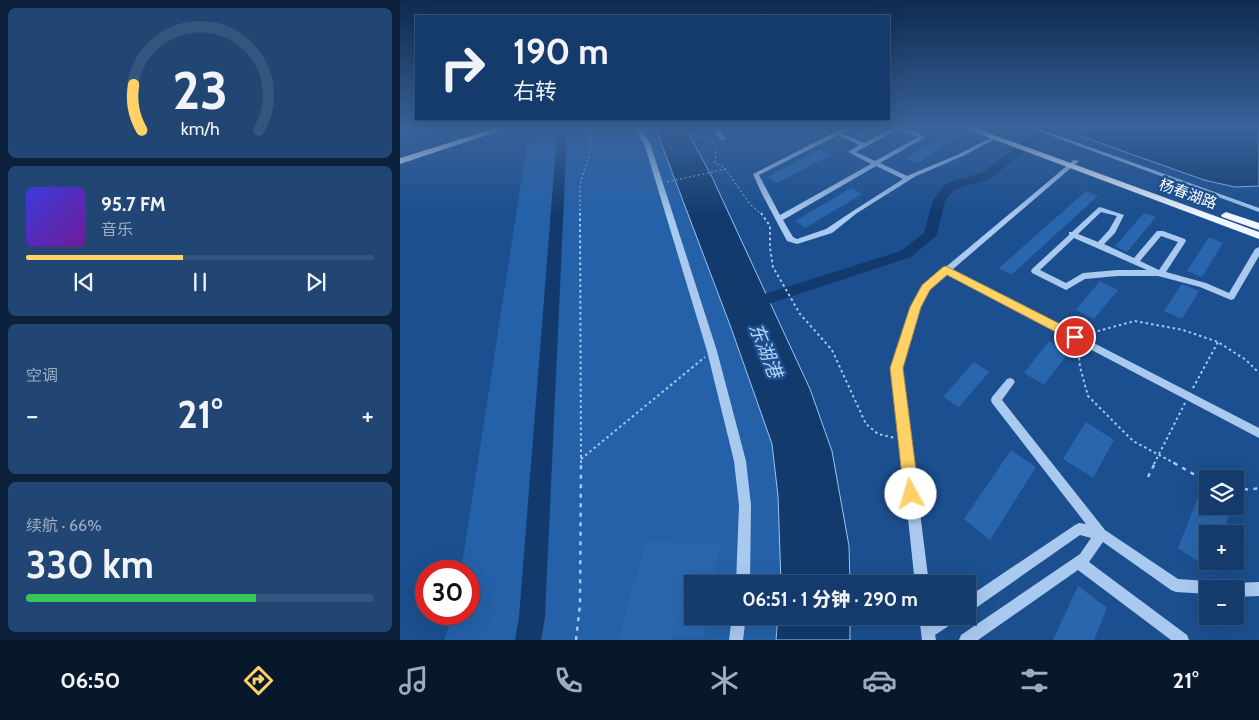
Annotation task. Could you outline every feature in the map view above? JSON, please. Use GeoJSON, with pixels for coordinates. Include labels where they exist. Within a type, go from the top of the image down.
{"type":"FeatureCollection","features":[{"type":"Feature","properties":{"kind":"main road","name":"杨春湖路"},"geometry":{"type":"LineString","coordinates":[[1056,157],[1259,227]]}},
{"type":"Feature","properties":{"kind":"main road","name":"杨春湖路"},"geometry":{"type":"LineString","coordinates":[[1073,163],[1259,236]]}},
{"type":"Feature","properties":{"kind":"street"},"geometry":{"type":"LineString","coordinates":[[652,157],[712,351],[742,478],[745,505],[742,575]]}},
{"type":"Feature","properties":{"kind":"street"},"geometry":{"type":"LineString","coordinates":[[790,157],[756,174],[790,239],[797,242],[829,231],[908,178],[957,157]]}},
{"type":"Feature","properties":{"kind":"street"},"geometry":{"type":"LineString","coordinates":[[862,157],[908,178]]}},
{"type":"Feature","properties":{"kind":"street"},"geometry":{"type":"LineString","coordinates":[[779,219],[889,157]]}},
{"type":"Feature","properties":{"kind":"street"},"geometry":{"type":"LineString","coordinates":[[921,575],[897,368],[915,307],[926,288],[1073,163]]}},
{"type":"Feature","properties":{"kind":"street"},"geometry":{"type":"LineString","coordinates":[[1099,245],[1112,231],[1121,215],[1100,209],[1035,271],[1066,287],[1083,276],[1117,273],[1160,274]]}},
{"type":"Feature","properties":{"kind":"street"},"geometry":{"type":"LineString","coordinates":[[1135,262],[1160,232],[1175,237],[1182,241],[1160,274]]}},
{"type":"Feature","properties":{"kind":"street"},"geometry":{"type":"LineString","coordinates":[[1072,234],[1160,274],[1203,285],[1231,297],[1259,249]]}},
{"type":"Feature","properties":{"kind":"street"},"geometry":{"type":"LineString","coordinates":[[946,270],[1259,433]]}},
{"type":"Feature","properties":{"kind":"street"},"geometry":{"type":"LineString","coordinates":[[1010,382],[996,400],[1101,534],[1176,585],[1199,587]]}},
{"type":"Feature","properties":{"kind":"street"},"geometry":{"type":"LineString","coordinates":[[976,600],[1079,529],[1101,534]]}},
{"type":"Feature","properties":{"kind":"street"},"geometry":{"type":"LineString","coordinates":[[966,640],[1079,562],[1101,534]]}},
{"type":"Feature","properties":{"kind":"street"},"geometry":{"type":"LineString","coordinates":[[1079,562],[1178,638]]}},
{"type":"Feature","properties":{"kind":"street"},"geometry":{"type":"LineString","coordinates":[[1244,590],[1259,589]]}},
{"type":"Feature","properties":{"kind":"street"},"geometry":{"type":"LineString","coordinates":[[736,640],[738,625]]}},
{"type":"Feature","properties":{"kind":"street"},"geometry":{"type":"LineString","coordinates":[[929,636],[941,625]]}},
{"type":"Feature","properties":{"kind":"lane"},"geometry":{"type":"LineString","coordinates":[[1115,157],[1259,210]]}},
{"type":"Feature","properties":{"kind":"path"},"geometry":{"type":"LineString","coordinates":[[576,640],[580,604],[580,185],[588,157]]}},
{"type":"Feature","properties":{"kind":"path"},"geometry":{"type":"LineString","coordinates":[[716,157],[715,163],[726,168],[750,204],[765,217],[770,226],[770,248],[773,266],[804,320],[832,350],[866,424],[878,434],[905,441]]}},
{"type":"Feature","properties":{"kind":"path"},"geometry":{"type":"LineString","coordinates":[[672,180],[726,168]]}},
{"type":"Feature","properties":{"kind":"path"},"geometry":{"type":"LineString","coordinates":[[1199,476],[1133,441],[1088,396],[1080,367],[1075,337],[1134,321],[1183,330],[1218,342],[1246,360],[1259,373]]}},
{"type":"Feature","properties":{"kind":"path"},"geometry":{"type":"LineString","coordinates":[[1148,478],[1158,454],[1218,342]]}},
{"type":"Feature","properties":{"kind":"path"},"geometry":{"type":"LineString","coordinates":[[581,459],[712,351]]}},
{"type":"Feature","properties":{"kind":"path"},"geometry":{"type":"LineString","coordinates":[[1244,489],[1249,490],[1259,488]]}},
{"type":"Feature","properties":{"kind":"shaded area"},"geometry":{"type":"Polygon","coordinates":[[[525,157],[666,157],[730,325],[772,444],[778,496],[781,575],[684,575],[684,625],[777,625],[776,640],[444,640],[449,625],[480,625],[480,560],[463,560],[525,157]]]}},
{"type":"Feature","properties":{"kind":"water","name":"东湖港"},"geometry":{"type":"Polygon","coordinates":[[[666,157],[701,157],[810,389],[832,451],[849,546],[850,575],[781,575],[778,496],[772,444],[730,325],[666,157]]]}},
{"type":"Feature","properties":{"kind":"water"},"geometry":{"type":"Polygon","coordinates":[[[1139,157],[1259,157],[1259,186],[1235,187],[1204,180],[1139,157]]]}},
{"type":"Feature","properties":{"kind":"water"},"geometry":{"type":"Polygon","coordinates":[[[777,625],[850,625],[850,640],[776,640],[777,625]]]}},
{"type":"Feature","properties":{"kind":"building"},"geometry":{"type":"Polygon","coordinates":[[[807,157],[827,157],[777,183],[767,177],[807,157]]]}},
{"type":"Feature","properties":{"kind":"building"},"geometry":{"type":"Polygon","coordinates":[[[908,157],[927,157],[917,163],[906,158],[908,157]]]}},
{"type":"Feature","properties":{"kind":"building"},"geometry":{"type":"Polygon","coordinates":[[[851,188],[862,194],[805,228],[795,221],[851,188]]]}},
{"type":"Feature","properties":{"kind":"building"},"geometry":{"type":"Polygon","coordinates":[[[1086,191],[1098,196],[1011,275],[999,268],[1086,191]]]}},
{"type":"Feature","properties":{"kind":"building"},"geometry":{"type":"Polygon","coordinates":[[[1144,213],[1156,217],[1127,252],[1115,246],[1144,213]]]}},
{"type":"Feature","properties":{"kind":"building"},"geometry":{"type":"Polygon","coordinates":[[[1209,237],[1223,243],[1202,277],[1187,271],[1209,237]]]}},
{"type":"Feature","properties":{"kind":"building"},"geometry":{"type":"Polygon","coordinates":[[[1100,281],[1118,290],[1094,319],[1076,310],[1100,281]]]}},
{"type":"Feature","properties":{"kind":"building"},"geometry":{"type":"Polygon","coordinates":[[[1182,284],[1199,291],[1182,319],[1164,311],[1182,284]]]}},
{"type":"Feature","properties":{"kind":"building"},"geometry":{"type":"Polygon","coordinates":[[[1049,341],[1069,352],[1044,385],[1024,373],[1049,341]]]}},
{"type":"Feature","properties":{"kind":"building"},"geometry":{"type":"Polygon","coordinates":[[[974,362],[989,372],[959,407],[943,397],[974,362]]]}},
{"type":"Feature","properties":{"kind":"building"},"geometry":{"type":"Polygon","coordinates":[[[1086,422],[1114,440],[1093,478],[1063,459],[1086,422]]]}},
{"type":"Feature","properties":{"kind":"building"},"geometry":{"type":"Polygon","coordinates":[[[1011,450],[1036,467],[990,540],[964,519],[1011,450]]]}},
{"type":"Feature","properties":{"kind":"building"},"geometry":{"type":"Polygon","coordinates":[[[1198,497],[1199,515],[1229,516],[1226,525],[1199,525],[1199,562],[1178,548],[1198,497]]]}},
{"type":"Feature","properties":{"kind":"building"},"geometry":{"type":"Polygon","coordinates":[[[646,542],[720,544],[715,575],[684,575],[684,625],[706,625],[704,637],[672,636],[672,640],[618,640],[646,542]]]}},
{"type":"Feature","properties":{"kind":"building"},"geometry":{"type":"Polygon","coordinates":[[[1078,586],[1107,608],[1094,640],[1053,640],[1078,586]]]}},
{"type":"Feature","properties":{"kind":"waterway"},"geometry":{"type":"LineString","coordinates":[[528,640],[532,617],[561,157]]}},
{"type":"Feature","properties":{"kind":"waterway"},"geometry":{"type":"LineString","coordinates":[[748,305],[906,254],[930,235],[939,200],[951,186],[986,176],[1011,157]]}},
{"type":"Feature","properties":{"kind":"route"},"geometry":{"type":"LineString","coordinates":[[911,494],[897,368],[915,307],[926,288],[946,270],[1075,337]]}}]}
